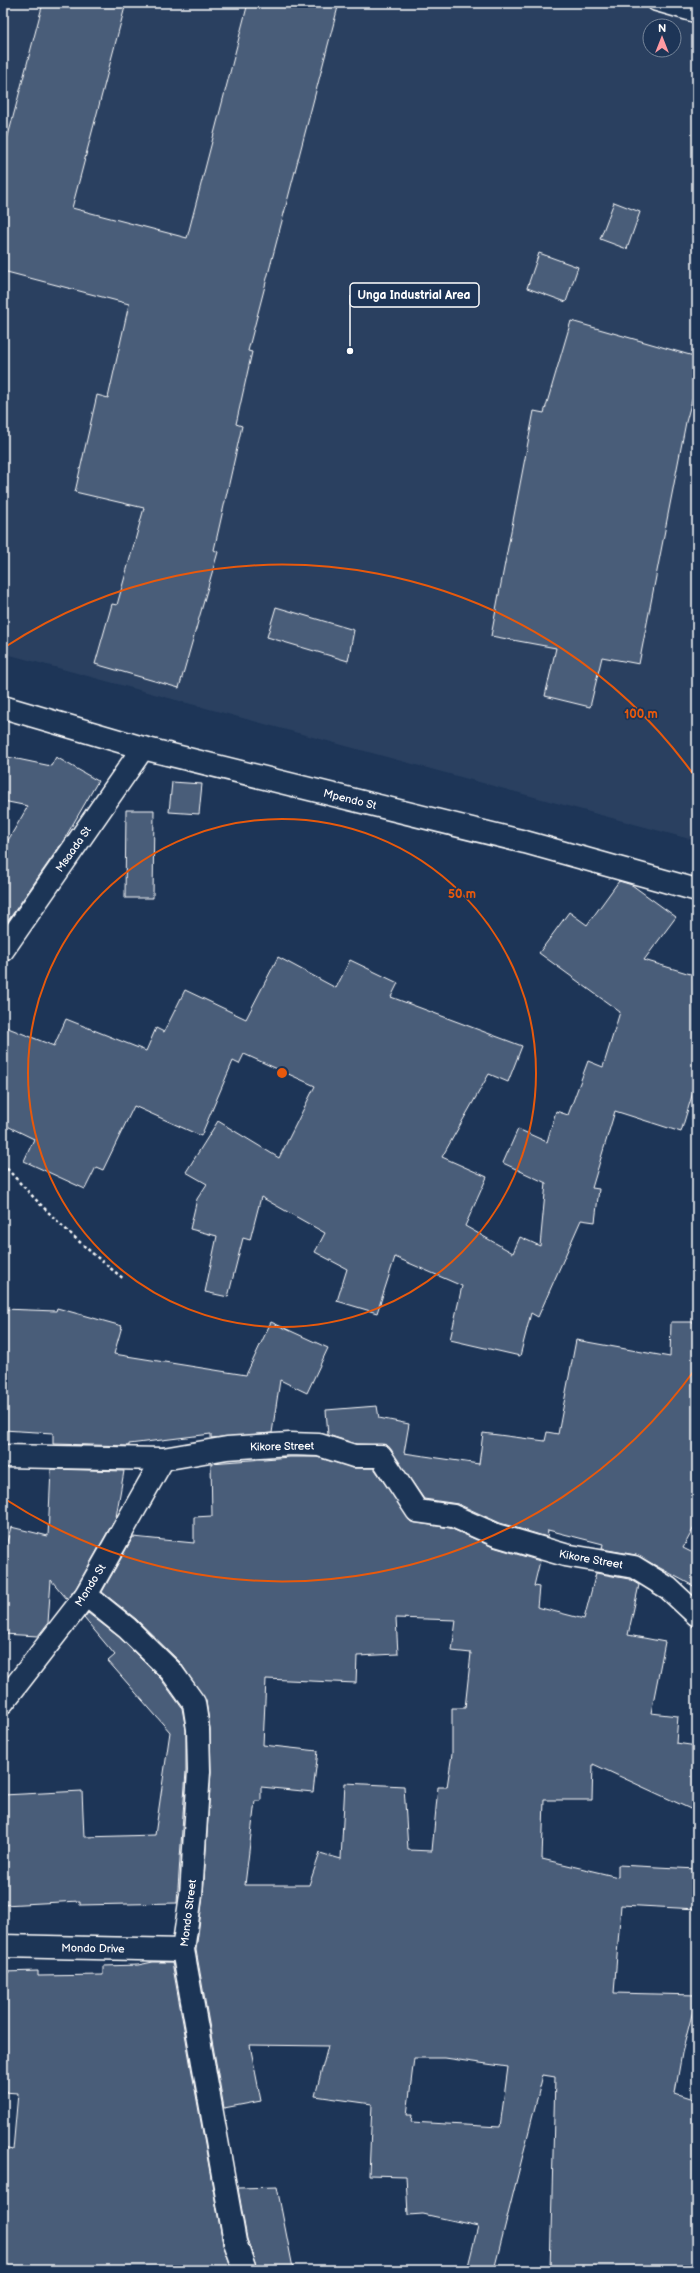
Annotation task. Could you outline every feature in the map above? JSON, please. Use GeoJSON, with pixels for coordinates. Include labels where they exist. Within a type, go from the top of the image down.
{"type":"FeatureCollection","features":[{"type":"Feature","properties":{"kind":"street","name":"Mpendo St"},"geometry":{"type":"LineString","coordinates":[[3,707],[143,748],[525,842],[697,890]]}},
{"type":"Feature","properties":{"kind":"street","name":"Msaada St"},"geometry":{"type":"LineString","coordinates":[[3,950],[143,748]]}},
{"type":"Feature","properties":{"kind":"street","name":"Kikore Street"},"geometry":{"type":"LineString","coordinates":[[3,1456],[163,1459],[226,1448],[290,1444],[319,1445],[354,1456],[381,1456],[417,1512],[453,1516],[496,1534],[557,1553],[634,1567],[668,1588],[697,1615]]}},
{"type":"Feature","properties":{"kind":"street","name":"Mondo St"},"geometry":{"type":"LineString","coordinates":[[3,1702],[86,1595],[163,1459]]}},
{"type":"Feature","properties":{"kind":"street","name":"Mondo Street"},"geometry":{"type":"LineString","coordinates":[[86,1595],[127,1628],[171,1671],[194,1702],[198,1729],[198,1792],[192,1895],[183,1950],[235,2242],[245,2270]]}},
{"type":"Feature","properties":{"kind":"street","name":"Mondo Drive"},"geometry":{"type":"LineString","coordinates":[[3,1946],[183,1950]]}},
{"type":"Feature","properties":{"kind":"lane"},"geometry":{"type":"LineString","coordinates":[[655,3],[688,9]]}},
{"type":"Feature","properties":{"kind":"path"},"geometry":{"type":"LineString","coordinates":[[3,1164],[37,1203],[98,1259],[124,1279]]}},
{"type":"Feature","properties":{"kind":"shaded area"},"geometry":{"type":"Polygon","coordinates":[[[3,3],[697,3],[697,841],[3,653],[3,3]]]}},
{"type":"Feature","properties":{"kind":"building"},"geometry":{"type":"Polygon","coordinates":[[[43,3],[126,3],[72,208],[187,238],[248,3],[339,3],[248,351],[252,352],[236,424],[242,426],[214,550],[218,552],[179,688],[95,664],[112,604],[117,605],[144,508],[75,492],[97,395],[108,398],[129,304],[3,271],[3,155],[43,3]]]}},
{"type":"Feature","properties":{"kind":"building"},"geometry":{"type":"Polygon","coordinates":[[[614,202],[640,212],[627,249],[600,239],[614,202]]]}},
{"type":"Feature","properties":{"kind":"building"},"geometry":{"type":"Polygon","coordinates":[[[539,253],[578,267],[566,302],[527,288],[539,253]]]}},
{"type":"Feature","properties":{"kind":"building"},"geometry":{"type":"Polygon","coordinates":[[[571,321],[697,357],[697,382],[686,422],[639,664],[602,657],[590,707],[545,696],[556,648],[491,636],[534,411],[544,413],[571,321]]]}},
{"type":"Feature","properties":{"kind":"building"},"geometry":{"type":"Polygon","coordinates":[[[276,607],[354,630],[348,661],[267,637],[276,607]]]}},
{"type":"Feature","properties":{"kind":"building"},"geometry":{"type":"Polygon","coordinates":[[[3,756],[51,766],[56,757],[98,781],[62,843],[3,928],[3,849],[28,806],[3,801],[3,756]]]}},
{"type":"Feature","properties":{"kind":"building"},"geometry":{"type":"Polygon","coordinates":[[[172,782],[202,784],[199,814],[169,812],[172,782]]]}},
{"type":"Feature","properties":{"kind":"building"},"geometry":{"type":"Polygon","coordinates":[[[126,810],[154,810],[153,898],[125,898],[126,810]]]}},
{"type":"Feature","properties":{"kind":"building"},"geometry":{"type":"Polygon","coordinates":[[[619,881],[632,885],[676,917],[644,960],[697,976],[697,1079],[681,1132],[615,1111],[592,1188],[599,1189],[595,1222],[581,1220],[538,1317],[531,1313],[520,1356],[450,1340],[462,1286],[395,1257],[377,1313],[337,1301],[347,1269],[315,1252],[325,1233],[261,1197],[250,1240],[243,1238],[228,1297],[205,1292],[217,1236],[190,1229],[197,1199],[207,1184],[186,1172],[218,1121],[279,1158],[315,1086],[244,1054],[239,1064],[233,1061],[201,1136],[134,1106],[103,1170],[96,1167],[85,1189],[24,1161],[34,1139],[3,1124],[3,1026],[54,1046],[66,1019],[146,1051],[156,1028],[164,1032],[185,990],[246,1019],[278,957],[336,988],[350,960],[398,983],[391,997],[522,1046],[508,1082],[489,1074],[442,1157],[487,1177],[465,1226],[513,1253],[520,1237],[540,1246],[546,1183],[503,1163],[518,1129],[547,1142],[556,1111],[568,1115],[588,1061],[603,1067],[620,1012],[539,953],[569,912],[587,925],[619,881]]]}},
{"type":"Feature","properties":{"kind":"building"},"geometry":{"type":"Polygon","coordinates":[[[57,1308],[122,1326],[114,1354],[246,1375],[271,1322],[328,1348],[307,1393],[280,1380],[272,1433],[211,1438],[211,1434],[129,1444],[129,1446],[53,1444],[53,1433],[3,1430],[3,1309],[56,1311],[57,1308]]]}},
{"type":"Feature","properties":{"kind":"building"},"geometry":{"type":"Polygon","coordinates":[[[671,1322],[697,1322],[697,1522],[683,1548],[697,1555],[697,1588],[636,1555],[602,1549],[603,1544],[548,1530],[547,1537],[500,1523],[458,1504],[424,1499],[387,1445],[356,1444],[328,1435],[326,1410],[377,1406],[379,1418],[409,1424],[404,1453],[479,1464],[483,1433],[545,1441],[547,1432],[558,1434],[576,1340],[670,1357],[671,1322]]]}},
{"type":"Feature","properties":{"kind":"building"},"geometry":{"type":"Polygon","coordinates":[[[290,1457],[317,1457],[354,1468],[374,1468],[411,1522],[450,1528],[493,1547],[540,1561],[534,1586],[539,1587],[537,1607],[584,1619],[596,1573],[629,1579],[639,1585],[628,1635],[665,1642],[651,1713],[678,1716],[676,1743],[697,1746],[697,1812],[593,1764],[592,1800],[544,1800],[542,1859],[618,1877],[618,1865],[697,1869],[697,1909],[621,1905],[614,1993],[697,1995],[682,2053],[675,2093],[697,2100],[697,2270],[550,2270],[555,2077],[543,2075],[494,2270],[467,2270],[478,2226],[423,2214],[408,2215],[406,2176],[369,2175],[372,2104],[315,2096],[328,2046],[250,2045],[261,2101],[224,2108],[196,1950],[203,1896],[211,1772],[210,1729],[206,1701],[180,1662],[136,1619],[102,1592],[133,1537],[194,1543],[194,1517],[212,1516],[211,1463],[290,1457]],[[396,1618],[398,1654],[357,1656],[356,1683],[266,1679],[263,1745],[318,1751],[313,1792],[261,1787],[261,1801],[255,1801],[245,1885],[309,1885],[320,1853],[341,1859],[345,1783],[404,1786],[408,1850],[432,1851],[438,1787],[447,1787],[452,1754],[452,1708],[465,1708],[471,1653],[452,1651],[456,1620],[396,1618]],[[414,2058],[407,2115],[412,2115],[411,2122],[500,2127],[508,2067],[445,2058],[414,2058]]]}},
{"type":"Feature","properties":{"kind":"building"},"geometry":{"type":"Polygon","coordinates":[[[51,1469],[124,1471],[116,1517],[76,1588],[67,1599],[51,1580],[48,1623],[38,1636],[3,1634],[3,1557],[11,1527],[48,1536],[51,1469]]]}},
{"type":"Feature","properties":{"kind":"building"},"geometry":{"type":"Polygon","coordinates":[[[88,1613],[119,1637],[161,1679],[182,1708],[186,1730],[186,1771],[177,1903],[80,1905],[80,1901],[3,1905],[3,1795],[82,1791],[84,1837],[155,1835],[170,1732],[108,1661],[115,1655],[84,1618],[88,1613]]]}},
{"type":"Feature","properties":{"kind":"building"},"geometry":{"type":"Polygon","coordinates":[[[153,1962],[172,1962],[223,2244],[232,2269],[3,2270],[3,2148],[13,2150],[18,2093],[3,2092],[3,1972],[38,1971],[38,1976],[103,1975],[103,1966],[138,1965],[153,1962]]]}},
{"type":"Feature","properties":{"kind":"building"},"geometry":{"type":"Polygon","coordinates":[[[277,2187],[293,2268],[257,2269],[247,2239],[238,2188],[277,2187]]]}},
{"type":"Feature","properties":{"kind":"place","name":"Unga Industrial Area"},"geometry":{"type":"Point","coordinates":[350,351]}}]}
